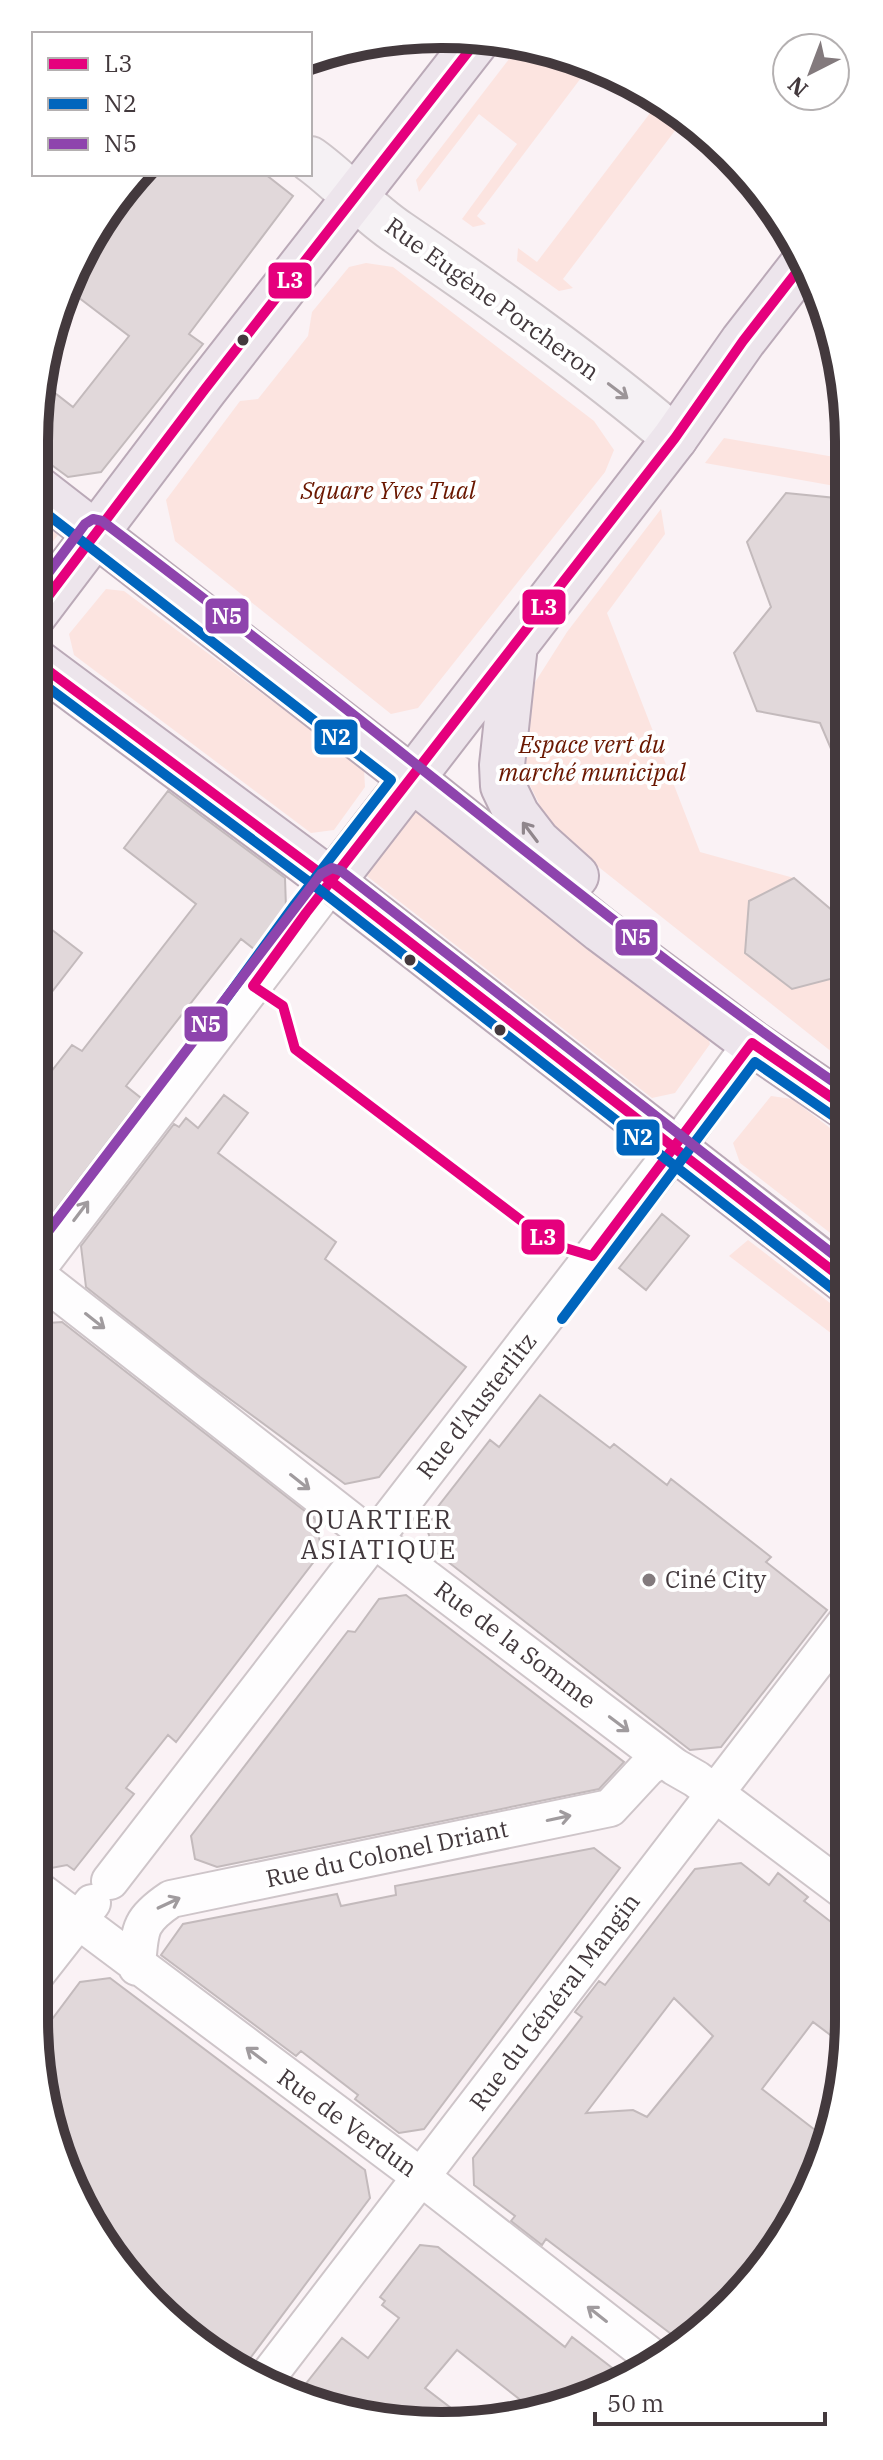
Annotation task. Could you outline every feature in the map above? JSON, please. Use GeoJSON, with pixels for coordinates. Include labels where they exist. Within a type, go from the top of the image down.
{"type":"FeatureCollection","features":[{"type":"Feature","properties":{"kind":"main road"},"geometry":{"type":"LineString","coordinates":[[48,596],[470,49]]}},
{"type":"Feature","properties":{"kind":"main road"},"geometry":{"type":"LineString","coordinates":[[332,882],[675,438],[743,341],[796,272]]}},
{"type":"Feature","properties":{"kind":"main road"},"geometry":{"type":"LineString","coordinates":[[48,497],[411,778],[601,930],[752,1043],[835,1100]]}},
{"type":"Feature","properties":{"kind":"main road"},"geometry":{"type":"LineString","coordinates":[[515,644],[503,750],[503,786],[524,824],[537,841],[587,886],[743,1005],[835,1086]]}},
{"type":"Feature","properties":{"kind":"main road"},"geometry":{"type":"LineString","coordinates":[[48,670],[332,882],[664,1163],[835,1274]]}},
{"type":"Feature","properties":{"kind":"street","name":"Rue Eugène Porcheron"},"geometry":{"type":"LineString","coordinates":[[312,161],[398,233],[486,293],[675,438]]}},
{"type":"Feature","properties":{"kind":"street"},"geometry":{"type":"LineString","coordinates":[[48,1255],[332,882]]}},
{"type":"Feature","properties":{"kind":"street","name":"Rue d'Austerlitz"},"geometry":{"type":"LineString","coordinates":[[48,1959],[664,1163],[752,1043]]}},
{"type":"Feature","properties":{"kind":"street","name":"Rue de la Somme"},"geometry":{"type":"LineString","coordinates":[[48,1284],[374,1539],[663,1758],[835,1884]]}},
{"type":"Feature","properties":{"kind":"street","name":"Rue du Général Mangin"},"geometry":{"type":"LineString","coordinates":[[271,2373],[835,1637]]}},
{"type":"Feature","properties":{"kind":"street","name":"Rue du Colonel Driant"},"geometry":{"type":"LineString","coordinates":[[137,1967],[142,1926],[156,1909],[171,1899],[610,1808],[648,1767],[663,1758]]}},
{"type":"Feature","properties":{"kind":"street","name":"Rue de Verdun"},"geometry":{"type":"LineString","coordinates":[[48,1898],[421,2177],[647,2354]]}},
{"type":"Feature","properties":{"kind":"green space"},"geometry":{"type":"Polygon","coordinates":[[[512,55],[583,75],[477,216],[486,224],[473,227],[462,219],[517,144],[479,114],[419,192],[416,180],[512,55]]]}},
{"type":"Feature","properties":{"kind":"green space"},"geometry":{"type":"Polygon","coordinates":[[[653,110],[678,127],[563,279],[573,288],[559,291],[517,261],[518,248],[537,262],[653,110]]]}},
{"type":"Feature","properties":{"kind":"green space","name":"Square Yves Tual"},"geometry":{"type":"Polygon","coordinates":[[[366,263],[393,267],[594,421],[614,450],[605,472],[418,708],[391,714],[175,541],[166,500],[240,401],[258,399],[308,336],[312,312],[349,267],[366,263]]]}},
{"type":"Feature","properties":{"kind":"green space"},"geometry":{"type":"Polygon","coordinates":[[[724,438],[835,457],[835,486],[705,463],[724,438]]]}},
{"type":"Feature","properties":{"kind":"green space","name":"Espace vert du marché municipal"},"geometry":{"type":"Polygon","coordinates":[[[661,509],[665,534],[607,613],[700,852],[794,878],[835,912],[835,1054],[552,830],[523,771],[525,698],[567,632],[661,509]]]}},
{"type":"Feature","properties":{"kind":"green space"},"geometry":{"type":"Polygon","coordinates":[[[48,527],[58,535],[48,548],[48,527]]]}},
{"type":"Feature","properties":{"kind":"green space"},"geometry":{"type":"Polygon","coordinates":[[[106,589],[124,591],[364,769],[365,787],[334,830],[311,833],[74,655],[69,634],[106,589]]]}},
{"type":"Feature","properties":{"kind":"green space"},"geometry":{"type":"Polygon","coordinates":[[[408,810],[423,814],[704,1027],[710,1044],[675,1093],[652,1098],[363,873],[408,810]]]}},
{"type":"Feature","properties":{"kind":"green space"},"geometry":{"type":"Polygon","coordinates":[[[771,1096],[792,1099],[835,1132],[835,1237],[740,1163],[733,1143],[771,1096]]]}},
{"type":"Feature","properties":{"kind":"green space"},"geometry":{"type":"Polygon","coordinates":[[[748,1240],[835,1307],[835,1336],[729,1256],[748,1240]]]}},
{"type":"Feature","properties":{"kind":"building"},"geometry":{"type":"Polygon","coordinates":[[[151,176],[268,176],[293,196],[189,334],[203,344],[101,472],[68,477],[48,462],[51,390],[73,407],[129,336],[76,296],[114,223],[151,176]]]}},
{"type":"Feature","properties":{"kind":"building"},"geometry":{"type":"Polygon","coordinates":[[[786,493],[835,498],[835,758],[820,723],[757,711],[734,653],[771,607],[747,542],[786,493]]]}},
{"type":"Feature","properties":{"kind":"building"},"geometry":{"type":"Polygon","coordinates":[[[168,791],[285,878],[286,908],[254,949],[241,939],[126,1086],[141,1098],[48,1220],[48,1071],[50,1073],[72,1045],[82,1051],[196,904],[124,848],[168,791]]]}},
{"type":"Feature","properties":{"kind":"building"},"geometry":{"type":"Polygon","coordinates":[[[794,878],[835,913],[835,978],[792,989],[745,953],[749,901],[794,878]]]}},
{"type":"Feature","properties":{"kind":"building"},"geometry":{"type":"Polygon","coordinates":[[[48,927],[82,953],[48,997],[48,927]]]}},
{"type":"Feature","properties":{"kind":"building"},"geometry":{"type":"Polygon","coordinates":[[[224,1095],[248,1113],[218,1153],[336,1242],[325,1259],[466,1367],[379,1477],[345,1484],[200,1377],[86,1287],[81,1246],[174,1124],[179,1127],[186,1118],[198,1128],[224,1095]]]}},
{"type":"Feature","properties":{"kind":"building"},"geometry":{"type":"Polygon","coordinates":[[[662,1214],[689,1236],[646,1290],[619,1268],[662,1214]]]}},
{"type":"Feature","properties":{"kind":"building"},"geometry":{"type":"Polygon","coordinates":[[[62,1322],[315,1519],[322,1551],[176,1742],[168,1735],[126,1788],[134,1794],[74,1870],[67,1865],[48,1869],[48,1323],[62,1322]]]}},
{"type":"Feature","properties":{"kind":"building","name":"Ciné City"},"geometry":{"type":"Polygon","coordinates":[[[540,1395],[610,1448],[614,1444],[667,1485],[671,1479],[771,1557],[766,1562],[827,1610],[721,1747],[690,1750],[434,1551],[428,1532],[433,1513],[490,1440],[499,1447],[540,1395]]]}},
{"type":"Feature","properties":{"kind":"building"},"geometry":{"type":"Polygon","coordinates":[[[406,1595],[624,1762],[599,1789],[217,1867],[195,1859],[191,1836],[348,1631],[355,1632],[379,1599],[406,1595]]]}},
{"type":"Feature","properties":{"kind":"building"},"geometry":{"type":"Polygon","coordinates":[[[594,1848],[620,1868],[424,2129],[399,2133],[355,2099],[358,2095],[301,2051],[296,2056],[161,1955],[183,1924],[337,1894],[341,1906],[396,1895],[395,1886],[594,1848]]]}},
{"type":"Feature","properties":{"kind":"building"},"geometry":{"type":"Polygon","coordinates":[[[741,1863],[769,1885],[778,1873],[808,1897],[804,1901],[835,1925],[834,2038],[813,2022],[762,2089],[818,2132],[805,2169],[782,2215],[754,2258],[720,2297],[674,2336],[546,2239],[542,2245],[511,2221],[515,2216],[474,2185],[473,2158],[582,2017],[575,2012],[599,1981],[605,1985],[695,1869],[741,1863]],[[674,1998],[586,2113],[633,2110],[647,2117],[713,2036],[674,1998]]]}},
{"type":"Feature","properties":{"kind":"building"},"geometry":{"type":"Polygon","coordinates":[[[110,1978],[365,2170],[370,2198],[248,2361],[202,2331],[146,2278],[114,2237],[78,2169],[61,2120],[51,2070],[48,2024],[80,1982],[110,1978]]]}},
{"type":"Feature","properties":{"kind":"building"},"geometry":{"type":"Polygon","coordinates":[[[420,2245],[438,2247],[565,2347],[572,2337],[616,2371],[568,2391],[522,2403],[457,2350],[425,2388],[455,2411],[390,2409],[340,2399],[304,2387],[342,2338],[368,2358],[399,2318],[382,2305],[385,2301],[380,2297],[420,2245]]]}},
{"type":"Feature","properties":{"kind":"transit line","name":"L3"},"geometry":{"type":"LineString","coordinates":[[48,596],[205,389],[470,49]]}},
{"type":"Feature","properties":{"kind":"transit line","name":"L3"},"geometry":{"type":"LineString","coordinates":[[796,272],[743,341],[675,438],[306,913],[253,986],[283,1006],[295,1049],[552,1244],[592,1256],[752,1043],[835,1100]]}},
{"type":"Feature","properties":{"kind":"transit line","name":"N2"},"geometry":{"type":"LineString","coordinates":[[48,515],[391,780],[204,1029]]}},
{"type":"Feature","properties":{"kind":"transit line","name":"N5"},"geometry":{"type":"LineString","coordinates":[[48,573],[85,524],[93,519],[102,521],[632,934],[835,1083]]}},
{"type":"Feature","properties":{"kind":"transit line","name":"L3"},"geometry":{"type":"LineString","coordinates":[[48,670],[332,882],[835,1273]]}},
{"type":"Feature","properties":{"kind":"transit line","name":"N2"},"geometry":{"type":"LineString","coordinates":[[48,687],[324,893],[835,1291]]}},
{"type":"Feature","properties":{"kind":"transit line","name":"N5"},"geometry":{"type":"LineString","coordinates":[[48,1232],[321,874],[332,868],[341,871],[835,1256]]}},
{"type":"Feature","properties":{"kind":"transit line","name":"N2"},"geometry":{"type":"LineString","coordinates":[[562,1319],[755,1062],[835,1117]]}},
{"type":"Feature","properties":{"kind":"place","name":"Ciné City"},"geometry":{"type":"Point","coordinates":[649,1580]}},
{"type":"Feature","properties":{"kind":"district","name":"QUARTIER ASIATIQUE"},"geometry":{"type":"Point","coordinates":[379,1535]}}]}
